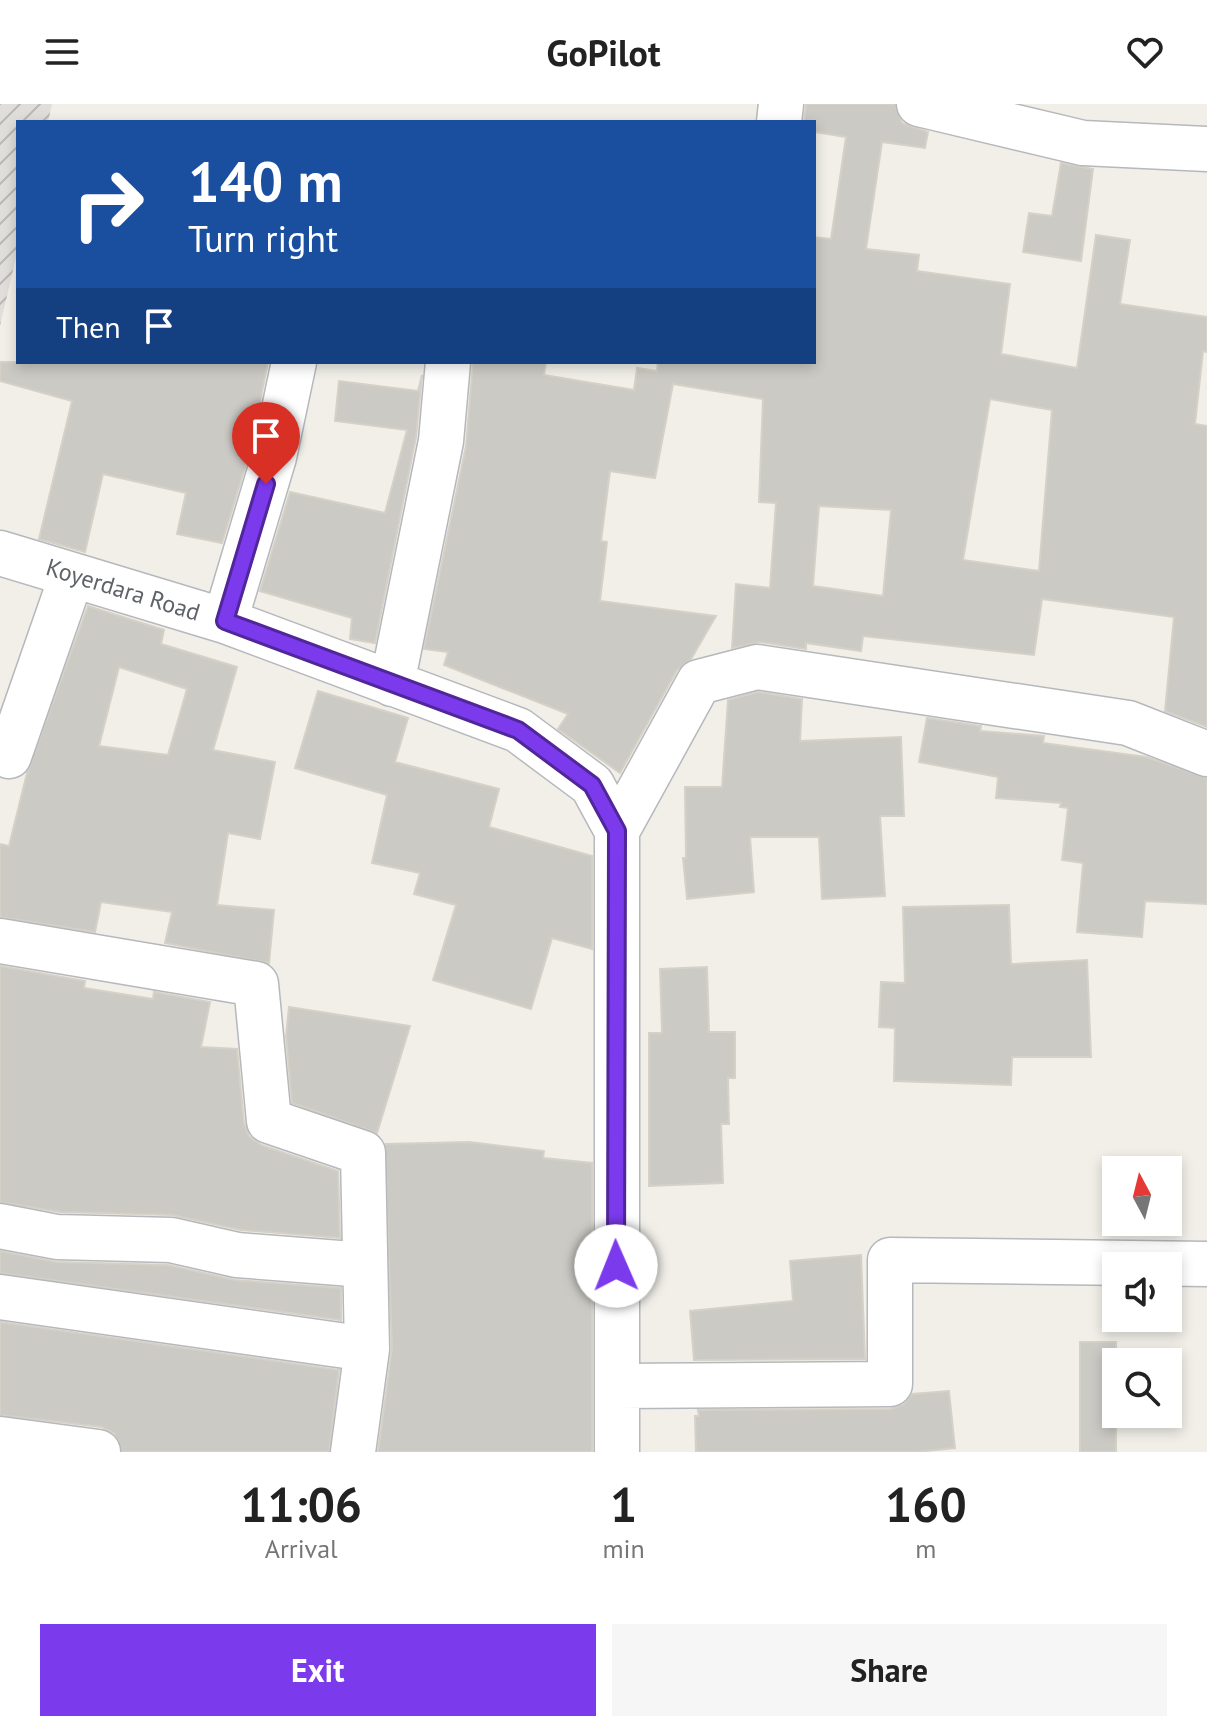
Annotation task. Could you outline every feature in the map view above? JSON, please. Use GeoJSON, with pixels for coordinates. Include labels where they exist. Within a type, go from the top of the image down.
{"type":"FeatureCollection","features":[{"type":"Feature","properties":{"kind":"street"},"geometry":{"type":"LineString","coordinates":[[919,104],[1083,143],[1207,149]]}},
{"type":"Feature","properties":{"kind":"street"},"geometry":{"type":"LineString","coordinates":[[225,621],[274,457],[294,364]]}},
{"type":"Feature","properties":{"kind":"street"},"geometry":{"type":"LineString","coordinates":[[392,684],[441,441],[448,364]]}},
{"type":"Feature","properties":{"kind":"street","name":"Koyerdara Road"},"geometry":{"type":"LineString","coordinates":[[0,553],[225,621],[518,730],[592,785],[617,831],[617,1452]]}},
{"type":"Feature","properties":{"kind":"street"},"geometry":{"type":"LineString","coordinates":[[9,756],[72,575]]}},
{"type":"Feature","properties":{"kind":"street"},"geometry":{"type":"LineString","coordinates":[[617,831],[699,682],[757,667],[1128,723],[1207,754]]}},
{"type":"Feature","properties":{"kind":"street"},"geometry":{"type":"LineString","coordinates":[[0,941],[256,984],[269,1121],[363,1153],[367,1349],[353,1452]]}},
{"type":"Feature","properties":{"kind":"street"},"geometry":{"type":"LineString","coordinates":[[0,1226],[57,1237],[171,1240],[237,1255],[365,1265]]}},
{"type":"Feature","properties":{"kind":"street"},"geometry":{"type":"LineString","coordinates":[[618,1386],[890,1384],[890,1260],[1207,1264]]}},
{"type":"Feature","properties":{"kind":"street"},"geometry":{"type":"LineString","coordinates":[[0,1297],[367,1349]]}},
{"type":"Feature","properties":{"kind":"street"},"geometry":{"type":"LineString","coordinates":[[0,1439],[98,1452]]}},
{"type":"Feature","properties":{"kind":"shaded area"},"geometry":{"type":"Polygon","coordinates":[[[0,104],[52,104],[48,120],[16,120],[16,258],[0,326],[0,104]]]}},
{"type":"Feature","properties":{"kind":"building"},"geometry":{"type":"Polygon","coordinates":[[[806,104],[895,104],[902,123],[928,132],[925,148],[882,142],[866,249],[919,255],[917,271],[1010,284],[1001,354],[1077,368],[1096,235],[1130,240],[1120,304],[1207,317],[1207,352],[1203,351],[1195,424],[1207,426],[1207,727],[1165,711],[1174,617],[1042,599],[1034,655],[863,636],[861,651],[806,643],[806,649],[760,642],[732,648],[736,584],[770,588],[776,503],[759,502],[763,399],[673,384],[655,478],[610,471],[601,541],[607,542],[600,601],[716,616],[691,659],[677,670],[620,773],[558,729],[568,714],[444,665],[448,652],[424,649],[466,446],[473,364],[546,364],[544,375],[634,390],[637,368],[657,371],[658,364],[816,364],[816,237],[831,239],[846,137],[816,132],[816,120],[804,120],[806,104]],[[990,399],[963,560],[1039,571],[1052,410],[990,399]],[[819,506],[813,586],[883,596],[891,510],[819,506]]]}},
{"type":"Feature","properties":{"kind":"building"},"geometry":{"type":"Polygon","coordinates":[[[1061,163],[1093,169],[1081,261],[1023,252],[1029,213],[1052,216],[1061,163]]]}},
{"type":"Feature","properties":{"kind":"building"},"geometry":{"type":"Polygon","coordinates":[[[0,362],[268,364],[250,451],[222,543],[177,534],[186,493],[103,474],[85,552],[39,539],[72,401],[0,381],[0,362]]]}},
{"type":"Feature","properties":{"kind":"building"},"geometry":{"type":"Polygon","coordinates":[[[422,375],[416,437],[375,643],[350,639],[352,618],[260,591],[290,492],[385,513],[407,430],[335,421],[339,381],[418,391],[422,375]]]}},
{"type":"Feature","properties":{"kind":"building"},"geometry":{"type":"Polygon","coordinates":[[[88,606],[164,630],[161,644],[237,667],[213,750],[275,762],[260,839],[228,833],[217,905],[274,910],[269,963],[165,943],[172,912],[101,902],[95,932],[0,917],[0,844],[9,846],[27,773],[88,606]],[[119,667],[99,746],[168,755],[187,689],[119,667]]]}},
{"type":"Feature","properties":{"kind":"building"},"geometry":{"type":"Polygon","coordinates":[[[318,691],[408,718],[395,762],[499,789],[489,827],[592,856],[592,949],[552,938],[531,1009],[433,980],[456,905],[414,894],[420,873],[372,863],[387,795],[295,768],[318,691]]]}},
{"type":"Feature","properties":{"kind":"building"},"geometry":{"type":"Polygon","coordinates":[[[758,692],[802,699],[800,741],[901,737],[904,816],[880,816],[885,896],[822,899],[819,837],[750,837],[754,892],[687,899],[683,858],[686,858],[685,787],[722,787],[728,700],[758,692]]]}},
{"type":"Feature","properties":{"kind":"building"},"geometry":{"type":"Polygon","coordinates":[[[927,718],[981,726],[980,731],[1044,736],[1043,743],[1146,757],[1207,778],[1207,904],[1145,901],[1142,937],[1077,932],[1083,863],[1062,860],[1068,808],[1060,807],[1061,803],[996,798],[998,777],[919,762],[927,718]]]}},
{"type":"Feature","properties":{"kind":"building"},"geometry":{"type":"Polygon","coordinates":[[[1009,905],[1011,964],[1087,960],[1091,1057],[1012,1057],[1011,1085],[894,1081],[895,1028],[879,1027],[881,982],[905,983],[903,907],[1009,905]]]}},
{"type":"Feature","properties":{"kind":"building"},"geometry":{"type":"Polygon","coordinates":[[[0,966],[85,981],[84,988],[153,999],[154,992],[210,1002],[201,1047],[237,1049],[244,1123],[249,1136],[261,1145],[338,1171],[340,1238],[241,1230],[172,1215],[60,1212],[0,1202],[0,966]]]}},
{"type":"Feature","properties":{"kind":"building"},"geometry":{"type":"Polygon","coordinates":[[[707,967],[709,1032],[735,1032],[735,1078],[728,1078],[729,1124],[721,1124],[723,1183],[649,1186],[649,1033],[662,1033],[660,969],[707,967]]]}},
{"type":"Feature","properties":{"kind":"building"},"geometry":{"type":"Polygon","coordinates":[[[289,1007],[410,1026],[377,1133],[292,1103],[286,1036],[289,1007]]]}},
{"type":"Feature","properties":{"kind":"building"},"geometry":{"type":"Polygon","coordinates":[[[469,1142],[544,1151],[543,1158],[592,1163],[592,1452],[378,1452],[392,1349],[385,1144],[469,1142]]]}},
{"type":"Feature","properties":{"kind":"building"},"geometry":{"type":"Polygon","coordinates":[[[0,1251],[56,1262],[168,1265],[235,1280],[341,1288],[341,1320],[0,1273],[0,1251]]]}},
{"type":"Feature","properties":{"kind":"building"},"geometry":{"type":"Polygon","coordinates":[[[861,1255],[865,1359],[694,1360],[690,1311],[793,1301],[790,1261],[861,1255]]]}},
{"type":"Feature","properties":{"kind":"building"},"geometry":{"type":"Polygon","coordinates":[[[0,1322],[339,1370],[329,1452],[122,1452],[114,1433],[102,1427],[0,1415],[0,1322]]]}},
{"type":"Feature","properties":{"kind":"building"},"geometry":{"type":"Polygon","coordinates":[[[1080,1342],[1116,1342],[1116,1348],[1102,1348],[1102,1428],[1116,1428],[1116,1452],[1080,1452],[1080,1342]]]}},
{"type":"Feature","properties":{"kind":"building"},"geometry":{"type":"Polygon","coordinates":[[[949,1391],[955,1448],[916,1452],[696,1452],[695,1416],[699,1416],[698,1410],[890,1409],[903,1405],[912,1394],[949,1391]]]}},
{"type":"Feature","properties":{"kind":"route"},"geometry":{"type":"LineString","coordinates":[[266,484],[225,621],[518,730],[592,785],[617,831],[616,1266]]}}]}
